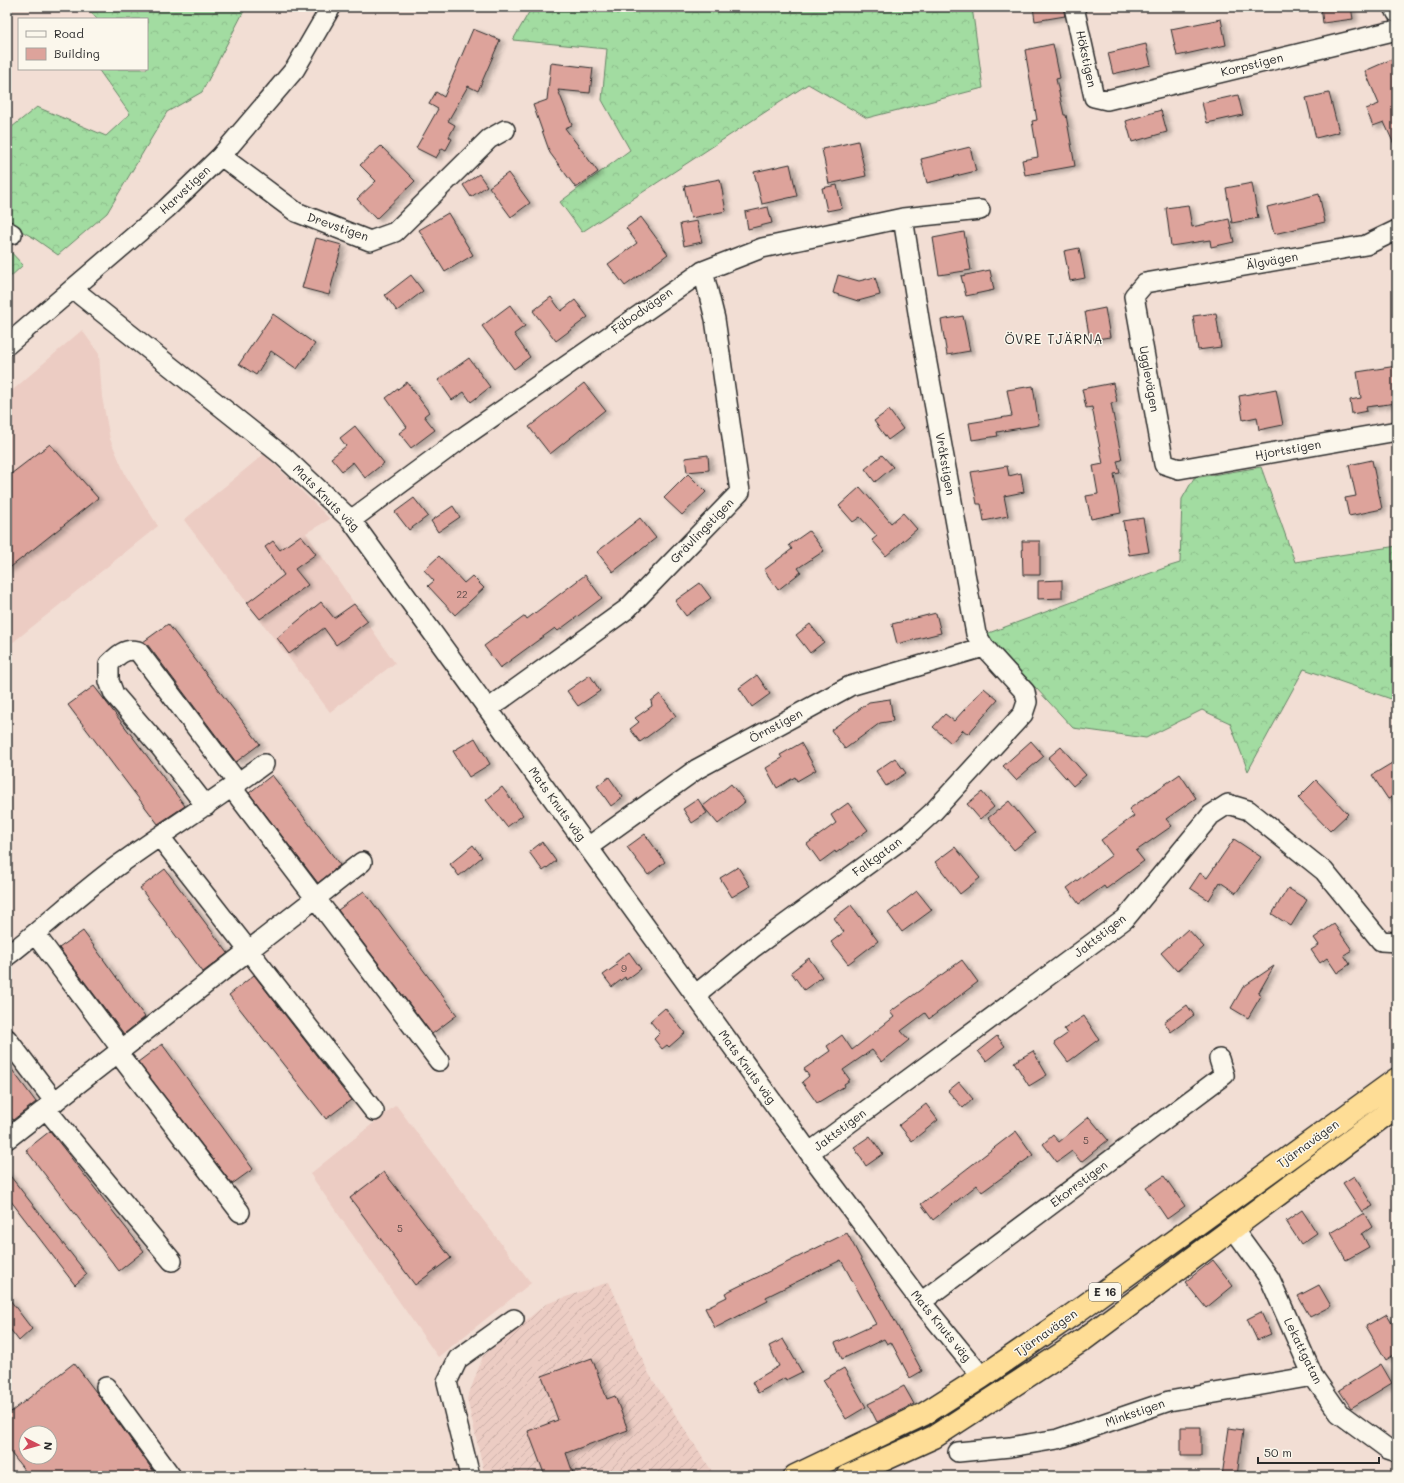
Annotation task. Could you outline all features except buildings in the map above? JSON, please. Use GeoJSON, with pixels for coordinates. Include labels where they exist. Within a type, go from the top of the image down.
{"type":"FeatureCollection","features":[{"type":"Feature","properties":{"kind":"highway","name":"Tjärnavägen"},"geometry":{"type":"LineString","coordinates":[[795,1476],[924,1414],[982,1377],[1072,1315],[1397,1079]]}},
{"type":"Feature","properties":{"kind":"highway","name":"Tjärnavägen"},"geometry":{"type":"LineString","coordinates":[[848,1476],[934,1437],[1083,1340],[1397,1106]]}},
{"type":"Feature","properties":{"kind":"street","name":"Harvstigen"},"geometry":{"type":"LineString","coordinates":[[7,345],[166,209],[221,156],[295,69],[331,7]]}},
{"type":"Feature","properties":{"kind":"street","name":"Hökstigen"},"geometry":{"type":"LineString","coordinates":[[1074,7],[1094,97],[1107,100]]}},
{"type":"Feature","properties":{"kind":"street"},"geometry":{"type":"LineString","coordinates":[[1394,7],[1397,13]]}},
{"type":"Feature","properties":{"kind":"street","name":"Korpstigen"},"geometry":{"type":"LineString","coordinates":[[1107,100],[1397,30]]}},
{"type":"Feature","properties":{"kind":"street","name":"Drevstigen"},"geometry":{"type":"LineString","coordinates":[[221,156],[296,212],[370,241],[395,232],[489,139],[505,130]]}},
{"type":"Feature","properties":{"kind":"street","name":"Fäbodvägen"},"geometry":{"type":"LineString","coordinates":[[351,520],[462,438],[703,270],[762,248],[903,218],[980,210]]}},
{"type":"Feature","properties":{"kind":"street","name":"Vråkstigen"},"geometry":{"type":"LineString","coordinates":[[903,218],[920,325],[976,634],[984,647],[1025,692]]}},
{"type":"Feature","properties":{"kind":"street","name":"Älgvägen"},"geometry":{"type":"LineString","coordinates":[[1145,283],[1366,245],[1397,230]]}},
{"type":"Feature","properties":{"kind":"street","name":"Grävlingstigen"},"geometry":{"type":"LineString","coordinates":[[488,709],[627,609],[740,492],[715,319],[703,270]]}},
{"type":"Feature","properties":{"kind":"street","name":"Ugglevägen"},"geometry":{"type":"LineString","coordinates":[[1145,283],[1134,296],[1164,464],[1179,469]]}},
{"type":"Feature","properties":{"kind":"street","name":"Mats Knuts väg"},"geometry":{"type":"LineString","coordinates":[[73,289],[283,456],[351,520],[810,1152],[921,1302],[982,1377]]}},
{"type":"Feature","properties":{"kind":"street","name":"Hjortstigen"},"geometry":{"type":"LineString","coordinates":[[1179,469],[1397,431]]}},
{"type":"Feature","properties":{"kind":"street","name":"Örnstigen"},"geometry":{"type":"LineString","coordinates":[[588,847],[697,768],[850,686],[984,647]]}},
{"type":"Feature","properties":{"kind":"street"},"geometry":{"type":"LineString","coordinates":[[206,806],[160,746],[114,694],[109,681],[109,664],[118,654],[130,649],[138,651],[316,898],[439,1061]]}},
{"type":"Feature","properties":{"kind":"street","name":"Falkgatan"},"geometry":{"type":"LineString","coordinates":[[695,994],[754,947],[909,834],[933,812],[1023,714],[1027,702],[1025,692]]}},
{"type":"Feature","properties":{"kind":"street"},"geometry":{"type":"LineString","coordinates":[[7,956],[120,864],[206,806],[264,764]]}},
{"type":"Feature","properties":{"kind":"street","name":"Jaktstigen"},"geometry":{"type":"LineString","coordinates":[[810,1152],[1125,919],[1211,815],[1228,804],[1248,810],[1324,871],[1381,941],[1397,942]]}},
{"type":"Feature","properties":{"kind":"street"},"geometry":{"type":"LineString","coordinates":[[160,837],[374,1111]]}},
{"type":"Feature","properties":{"kind":"street"},"geometry":{"type":"LineString","coordinates":[[7,1139],[362,862]]}},
{"type":"Feature","properties":{"kind":"street"},"geometry":{"type":"LineString","coordinates":[[35,934],[240,1212]]}},
{"type":"Feature","properties":{"kind":"street"},"geometry":{"type":"LineString","coordinates":[[7,1039],[51,1105],[172,1261]]}},
{"type":"Feature","properties":{"kind":"street","name":"Ekorrstigen"},"geometry":{"type":"LineString","coordinates":[[921,1302],[1224,1075],[1219,1059]]}},
{"type":"Feature","properties":{"kind":"street","name":"Lekattgatan"},"geometry":{"type":"LineString","coordinates":[[1233,1228],[1270,1279],[1313,1376],[1339,1413],[1388,1449],[1397,1452]]}},
{"type":"Feature","properties":{"kind":"street"},"geometry":{"type":"LineString","coordinates":[[470,1476],[447,1382],[458,1359],[514,1319]]}},
{"type":"Feature","properties":{"kind":"street","name":"Minkstigen"},"geometry":{"type":"LineString","coordinates":[[958,1452],[1010,1447],[1058,1439],[1169,1401],[1313,1376]]}},
{"type":"Feature","properties":{"kind":"street"},"geometry":{"type":"LineString","coordinates":[[106,1387],[171,1476]]}},
{"type":"Feature","properties":{"kind":"shaded area"},"geometry":{"type":"Polygon","coordinates":[[[82,330],[99,354],[102,397],[110,439],[126,476],[158,526],[7,647],[7,395],[82,330]]]}},
{"type":"Feature","properties":{"kind":"shaded area"},"geometry":{"type":"Polygon","coordinates":[[[264,454],[330,519],[306,533],[395,663],[330,712],[184,520],[264,454]]]}},
{"type":"Feature","properties":{"kind":"shaded area"},"geometry":{"type":"Polygon","coordinates":[[[396,1105],[531,1283],[438,1357],[310,1174],[396,1105]]]}},
{"type":"Feature","properties":{"kind":"shaded area"},"geometry":{"type":"Polygon","coordinates":[[[609,1282],[649,1374],[715,1476],[485,1476],[467,1399],[483,1356],[546,1304],[609,1282]]]}},
{"type":"Feature","properties":{"kind":"green space"},"geometry":{"type":"Polygon","coordinates":[[[86,7],[246,7],[202,92],[167,112],[107,213],[58,255],[34,238],[7,223],[7,131],[37,107],[106,136],[130,114],[99,70],[148,70],[148,18],[96,18],[86,7]]]}},
{"type":"Feature","properties":{"kind":"green space"},"geometry":{"type":"Polygon","coordinates":[[[532,7],[972,7],[983,88],[867,118],[808,84],[582,232],[560,202],[630,150],[602,100],[607,49],[513,40],[532,7]]]}},
{"type":"Feature","properties":{"kind":"green space"},"geometry":{"type":"Polygon","coordinates":[[[7,248],[23,265],[7,280],[7,248]]]}},
{"type":"Feature","properties":{"kind":"green space"},"geometry":{"type":"Polygon","coordinates":[[[1261,467],[1295,562],[1397,546],[1397,701],[1304,669],[1248,771],[1230,723],[1202,710],[1146,738],[1073,728],[986,634],[1180,563],[1182,499],[1194,478],[1261,467]]]}},
{"type":"Feature","properties":{"kind":"district","name":"ÖVRE TJÄRNA"},"geometry":{"type":"Point","coordinates":[1054,339]}}]}
